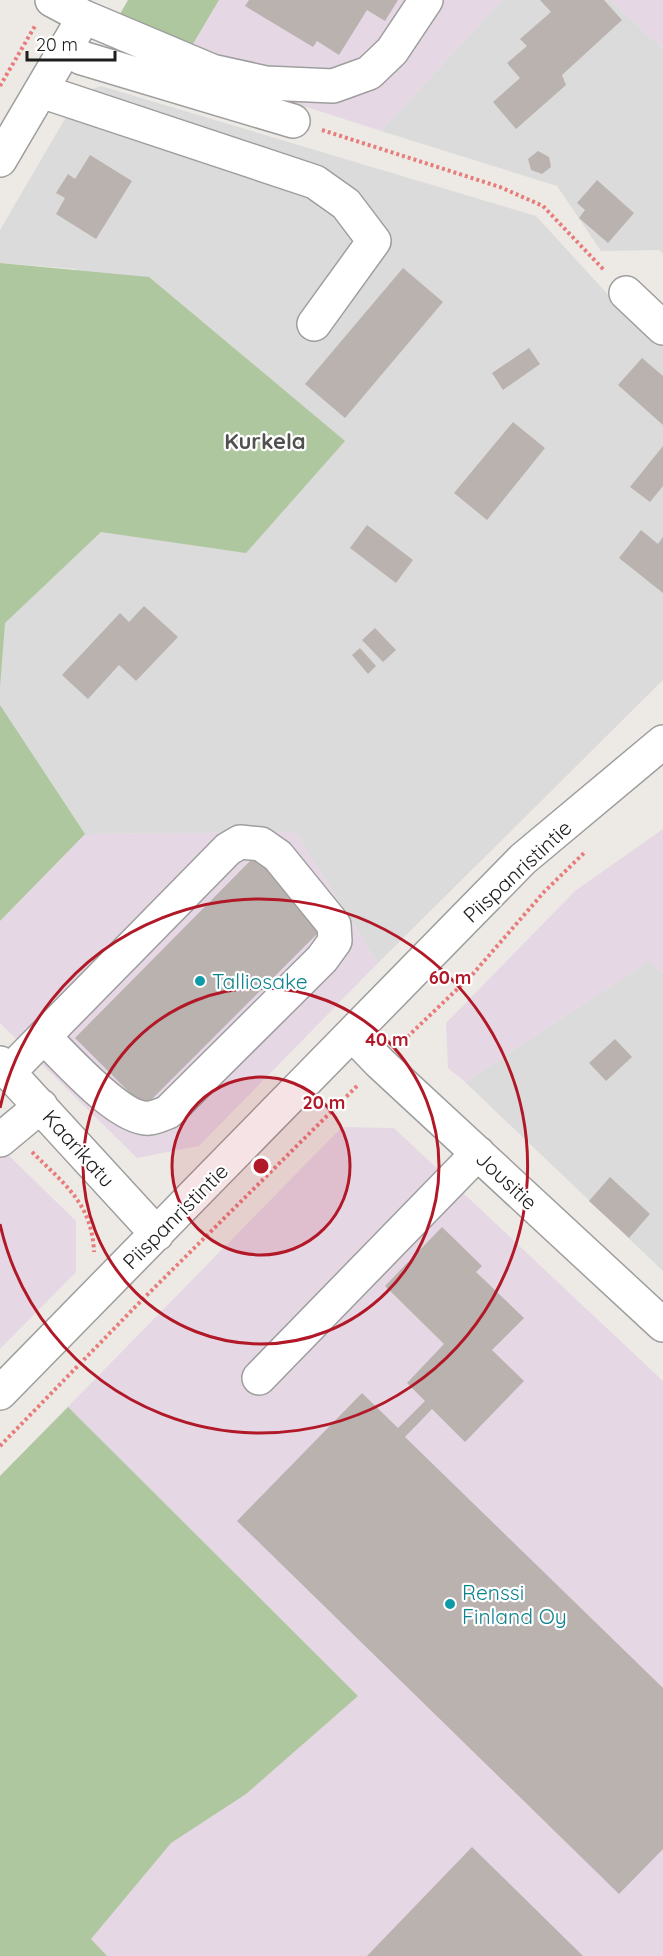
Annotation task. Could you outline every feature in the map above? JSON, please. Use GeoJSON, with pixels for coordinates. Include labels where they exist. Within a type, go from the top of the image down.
{"type":"FeatureCollection","features":[{"type":"Feature","properties":{"kind":"street"},"geometry":{"type":"LineString","coordinates":[[46,10],[89,8],[212,70],[266,84],[333,86],[369,73],[392,51],[426,0]]}},
{"type":"Feature","properties":{"kind":"street"},"geometry":{"type":"LineString","coordinates":[[0,160],[89,8]]}},
{"type":"Feature","properties":{"kind":"street"},"geometry":{"type":"LineString","coordinates":[[66,49],[82,58],[293,121]]}},
{"type":"Feature","properties":{"kind":"street"},"geometry":{"type":"LineString","coordinates":[[41,91],[315,182],[346,204],[374,241],[314,324]]}},
{"type":"Feature","properties":{"kind":"street"},"geometry":{"type":"LineString","coordinates":[[626,293],[663,328]]}},
{"type":"Feature","properties":{"kind":"street","name":"Piispanristintie"},"geometry":{"type":"LineString","coordinates":[[0,1393],[523,859],[663,742]]}},
{"type":"Feature","properties":{"kind":"street"},"geometry":{"type":"LineString","coordinates":[[4,1068],[44,1036],[228,849],[240,842],[261,844],[278,856],[334,926],[335,941],[322,959],[168,1112],[149,1119],[130,1115],[116,1107],[44,1036]]}},
{"type":"Feature","properties":{"kind":"street","name":"Jousitie"},"geometry":{"type":"LineString","coordinates":[[353,1035],[380,1063],[663,1325]]}},
{"type":"Feature","properties":{"kind":"street","name":"Kaarikatu"},"geometry":{"type":"LineString","coordinates":[[4,1068],[157,1234]]}},
{"type":"Feature","properties":{"kind":"street"},"geometry":{"type":"LineString","coordinates":[[5,1135],[41,1106]]}},
{"type":"Feature","properties":{"kind":"street"},"geometry":{"type":"LineString","coordinates":[[259,1378],[478,1153]]}},
{"type":"Feature","properties":{"kind":"path"},"geometry":{"type":"LineString","coordinates":[[0,86],[46,10]]}},
{"type":"Feature","properties":{"kind":"path"},"geometry":{"type":"LineString","coordinates":[[293,121],[500,187],[543,206],[626,293]]}},
{"type":"Feature","properties":{"kind":"path"},"geometry":{"type":"LineString","coordinates":[[0,1446],[138,1304],[380,1063],[472,975],[544,892],[591,846]]}},
{"type":"Feature","properties":{"kind":"path"},"geometry":{"type":"LineString","coordinates":[[5,1135],[79,1200],[93,1233],[94,1262],[138,1304]]}},
{"type":"Feature","properties":{"kind":"shaded area"},"geometry":{"type":"Polygon","coordinates":[[[219,0],[502,0],[381,131],[180,66],[219,0]]]}},
{"type":"Feature","properties":{"kind":"shaded area"},"geometry":{"type":"Polygon","coordinates":[[[502,0],[610,0],[663,49],[663,254],[659,250],[601,251],[557,186],[381,131],[502,0]]]}},
{"type":"Feature","properties":{"kind":"shaded area"},"geometry":{"type":"Polygon","coordinates":[[[610,0],[663,0],[663,49],[610,0]]]}},
{"type":"Feature","properties":{"kind":"shaded area"},"geometry":{"type":"Polygon","coordinates":[[[101,86],[536,216],[613,300],[663,345],[663,680],[378,963],[295,832],[86,834],[0,921],[0,517],[76,269],[0,263],[0,230],[80,93],[101,86]]]}},
{"type":"Feature","properties":{"kind":"shaded area"},"geometry":{"type":"Polygon","coordinates":[[[663,829],[663,974],[649,961],[465,1082],[448,1068],[446,1023],[575,891],[663,829]]]}},
{"type":"Feature","properties":{"kind":"shaded area"},"geometry":{"type":"Polygon","coordinates":[[[295,832],[378,963],[199,1146],[137,1158],[0,1023],[0,921],[85,834],[295,832]]]}},
{"type":"Feature","properties":{"kind":"shaded area"},"geometry":{"type":"Polygon","coordinates":[[[649,961],[663,974],[663,1271],[465,1082],[649,961]]]}},
{"type":"Feature","properties":{"kind":"shaded area"},"geometry":{"type":"Polygon","coordinates":[[[342,1127],[394,1128],[663,1381],[663,1956],[0,1956],[0,1476],[342,1127]]]}},
{"type":"Feature","properties":{"kind":"shaded area"},"geometry":{"type":"Polygon","coordinates":[[[0,1147],[76,1221],[76,1272],[0,1349],[0,1147]]]}},
{"type":"Feature","properties":{"kind":"green space"},"geometry":{"type":"Polygon","coordinates":[[[128,0],[219,0],[193,44],[120,14],[128,0]]]}},
{"type":"Feature","properties":{"kind":"green space"},"geometry":{"type":"Polygon","coordinates":[[[0,263],[149,277],[345,441],[246,553],[101,532],[5,623],[0,687],[0,263]]]}},
{"type":"Feature","properties":{"kind":"green space"},"geometry":{"type":"Polygon","coordinates":[[[0,705],[85,834],[0,921],[0,705]]]}},
{"type":"Feature","properties":{"kind":"green space"},"geometry":{"type":"Polygon","coordinates":[[[68,1407],[358,1696],[246,1794],[171,1843],[91,1939],[107,1956],[0,1956],[0,1476],[68,1407]]]}},
{"type":"Feature","properties":{"kind":"building"},"geometry":{"type":"Polygon","coordinates":[[[249,0],[398,0],[385,21],[367,10],[339,55],[317,41],[313,47],[245,6],[249,0]]]}},
{"type":"Feature","properties":{"kind":"building"},"geometry":{"type":"Polygon","coordinates":[[[540,0],[604,0],[622,20],[562,75],[566,85],[516,129],[493,102],[520,78],[507,63],[527,46],[520,39],[551,12],[540,0]]]}},
{"type":"Feature","properties":{"kind":"building"},"geometry":{"type":"Polygon","coordinates":[[[538,151],[549,157],[551,167],[542,174],[531,170],[528,159],[538,151]]]}},
{"type":"Feature","properties":{"kind":"building"},"geometry":{"type":"Polygon","coordinates":[[[90,155],[132,181],[96,239],[56,214],[65,198],[56,193],[68,174],[75,179],[90,155]]]}},
{"type":"Feature","properties":{"kind":"building"},"geometry":{"type":"Polygon","coordinates":[[[597,180],[634,213],[608,243],[579,218],[585,210],[577,203],[597,180]]]}},
{"type":"Feature","properties":{"kind":"building"},"geometry":{"type":"Polygon","coordinates":[[[403,268],[443,302],[345,418],[305,384],[403,268]]]}},
{"type":"Feature","properties":{"kind":"building"},"geometry":{"type":"Polygon","coordinates":[[[529,348],[540,364],[503,390],[492,373],[529,348]]]}},
{"type":"Feature","properties":{"kind":"building"},"geometry":{"type":"Polygon","coordinates":[[[642,358],[663,376],[663,425],[618,385],[642,358]]]}},
{"type":"Feature","properties":{"kind":"building"},"geometry":{"type":"Polygon","coordinates":[[[513,422],[545,448],[487,520],[454,493],[513,422]]]}},
{"type":"Feature","properties":{"kind":"building"},"geometry":{"type":"Polygon","coordinates":[[[663,446],[663,486],[650,502],[630,487],[663,446]]]}},
{"type":"Feature","properties":{"kind":"building"},"geometry":{"type":"Polygon","coordinates":[[[367,525],[413,560],[396,583],[350,548],[367,525]]]}},
{"type":"Feature","properties":{"kind":"building"},"geometry":{"type":"Polygon","coordinates":[[[641,530],[658,544],[663,537],[663,593],[619,558],[641,530]]]}},
{"type":"Feature","properties":{"kind":"building"},"geometry":{"type":"Polygon","coordinates":[[[144,606],[178,637],[136,681],[119,665],[88,699],[62,675],[120,613],[129,622],[144,606]]]}},
{"type":"Feature","properties":{"kind":"building"},"geometry":{"type":"Polygon","coordinates":[[[375,628],[396,650],[383,662],[362,640],[375,628]]]}},
{"type":"Feature","properties":{"kind":"building"},"geometry":{"type":"Polygon","coordinates":[[[360,648],[376,666],[368,674],[352,655],[360,648]]]}},
{"type":"Feature","properties":{"kind":"building","name":"Talliosake"},"geometry":{"type":"Polygon","coordinates":[[[256,855],[326,925],[144,1107],[75,1038],[256,855]]]}},
{"type":"Feature","properties":{"kind":"building"},"geometry":{"type":"Polygon","coordinates":[[[615,1039],[632,1057],[606,1081],[589,1063],[615,1039]]]}},
{"type":"Feature","properties":{"kind":"building"},"geometry":{"type":"Polygon","coordinates":[[[610,1177],[650,1214],[629,1238],[589,1201],[610,1177]]]}},
{"type":"Feature","properties":{"kind":"building","name":"Renssi Finland Oy"},"geometry":{"type":"Polygon","coordinates":[[[442,1227],[482,1266],[476,1272],[524,1318],[492,1350],[524,1381],[465,1442],[432,1409],[405,1437],[663,1688],[663,1849],[619,1894],[237,1521],[362,1393],[398,1428],[425,1401],[407,1383],[444,1344],[385,1286],[442,1227]]]}},
{"type":"Feature","properties":{"kind":"building"},"geometry":{"type":"Polygon","coordinates":[[[472,1847],[583,1956],[367,1956],[472,1847]]]}},
{"type":"Feature","properties":{"kind":"place","name":"Talliosake"},"geometry":{"type":"Point","coordinates":[200,981]}},
{"type":"Feature","properties":{"kind":"place","name":"Renssi Finland Oy"},"geometry":{"type":"Point","coordinates":[450,1604]}},
{"type":"Feature","properties":{"kind":"district","name":"Kurkela"},"geometry":{"type":"Point","coordinates":[265,441]}}]}
